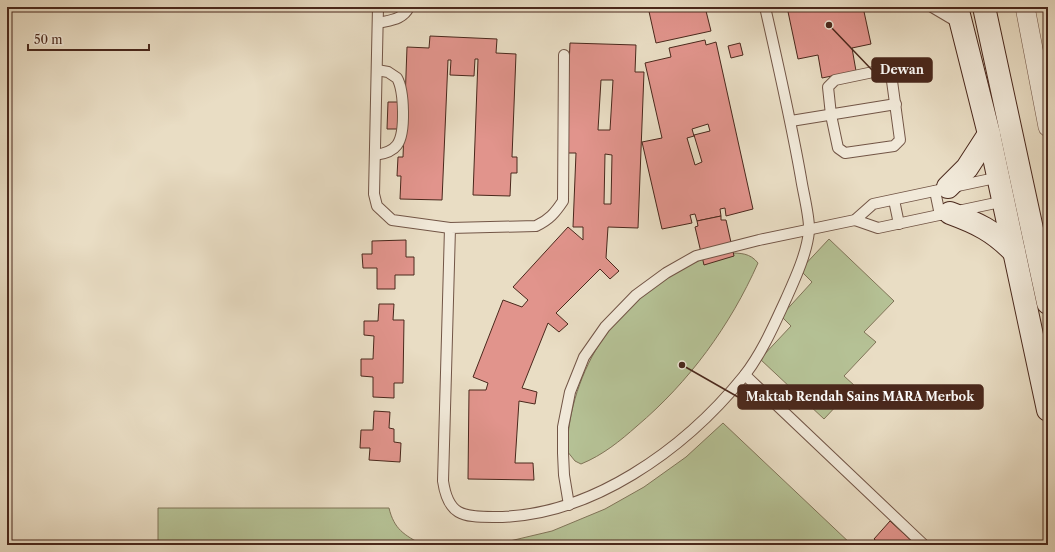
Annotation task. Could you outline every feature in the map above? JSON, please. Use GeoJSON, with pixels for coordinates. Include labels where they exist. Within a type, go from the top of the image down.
{"type":"FeatureCollection","features":[{"type":"Feature","properties":{"kind":"street"},"geometry":{"type":"LineString","coordinates":[[984,7],[1048,303]]}},
{"type":"Feature","properties":{"kind":"street"},"geometry":{"type":"LineString","coordinates":[[1025,7],[1048,127]]}},
{"type":"Feature","properties":{"kind":"street"},"geometry":{"type":"LineString","coordinates":[[959,15],[989,134],[1048,410]]}},
{"type":"Feature","properties":{"kind":"street"},"geometry":{"type":"LineString","coordinates":[[941,189],[967,168],[989,134]]}},
{"type":"Feature","properties":{"kind":"street"},"geometry":{"type":"LineString","coordinates":[[945,214],[979,224],[1001,238],[1014,252]]}},
{"type":"Feature","properties":{"kind":"lane"},"geometry":{"type":"LineString","coordinates":[[378,7],[374,194],[377,206],[392,220],[450,228],[536,226],[548,220],[556,212],[563,201],[564,55]]}},
{"type":"Feature","properties":{"kind":"lane"},"geometry":{"type":"LineString","coordinates":[[378,23],[397,18],[405,14],[409,7]]}},
{"type":"Feature","properties":{"kind":"lane"},"geometry":{"type":"LineString","coordinates":[[450,228],[443,481],[445,498],[451,506],[460,513],[478,517],[515,517],[569,506],[606,489],[645,466],[692,428],[745,375],[771,333],[803,256],[810,230],[791,121],[765,7]]}},
{"type":"Feature","properties":{"kind":"lane"},"geometry":{"type":"LineString","coordinates":[[932,7],[959,15]]}},
{"type":"Feature","properties":{"kind":"lane"},"geometry":{"type":"LineString","coordinates":[[375,155],[390,151],[397,145],[401,136],[403,94],[397,78],[388,72],[377,70]]}},
{"type":"Feature","properties":{"kind":"lane"},"geometry":{"type":"LineString","coordinates":[[878,71],[889,76],[892,81],[900,140],[894,146],[845,153],[838,148],[831,115],[828,90],[832,82],[878,71]]}},
{"type":"Feature","properties":{"kind":"lane"},"geometry":{"type":"LineString","coordinates":[[791,121],[896,104]]}},
{"type":"Feature","properties":{"kind":"lane"},"geometry":{"type":"LineString","coordinates":[[569,506],[564,475],[563,427],[570,392],[584,357],[605,327],[636,295],[666,273],[696,256],[855,220],[873,204],[1020,173]]}},
{"type":"Feature","properties":{"kind":"lane"},"geometry":{"type":"LineString","coordinates":[[941,189],[945,214]]}},
{"type":"Feature","properties":{"kind":"lane"},"geometry":{"type":"LineString","coordinates":[[855,220],[878,228],[1025,197]]}},
{"type":"Feature","properties":{"kind":"lane"},"geometry":{"type":"LineString","coordinates":[[894,200],[899,224]]}},
{"type":"Feature","properties":{"kind":"lane"},"geometry":{"type":"LineString","coordinates":[[745,375],[924,545]]}},
{"type":"Feature","properties":{"kind":"green space"},"geometry":{"type":"Polygon","coordinates":[[[829,239],[894,301],[864,332],[876,342],[844,376],[855,386],[824,419],[760,359],[791,326],[781,316],[812,282],[800,270],[829,239]]]}},
{"type":"Feature","properties":{"kind":"green space"},"geometry":{"type":"Polygon","coordinates":[[[728,253],[748,255],[758,263],[735,309],[706,352],[674,391],[624,437],[604,452],[581,464],[575,461],[567,451],[570,421],[577,392],[588,364],[603,338],[622,314],[644,293],[668,276],[700,260],[728,253]]]}},
{"type":"Feature","properties":{"kind":"green space"},"geometry":{"type":"Polygon","coordinates":[[[723,423],[852,545],[493,545],[552,531],[605,509],[644,487],[686,457],[723,423]]]}},
{"type":"Feature","properties":{"kind":"green space"},"geometry":{"type":"Polygon","coordinates":[[[158,508],[389,508],[394,521],[401,531],[423,545],[158,545],[158,508]]]}},
{"type":"Feature","properties":{"kind":"building"},"geometry":{"type":"Polygon","coordinates":[[[648,7],[705,7],[711,31],[656,43],[648,7]]]}},
{"type":"Feature","properties":{"kind":"building"},"geometry":{"type":"Polygon","coordinates":[[[787,7],[863,7],[871,44],[852,48],[856,71],[822,78],[818,55],[798,59],[787,7]]]}},
{"type":"Feature","properties":{"kind":"building"},"geometry":{"type":"Polygon","coordinates":[[[430,36],[497,39],[496,53],[516,54],[512,157],[517,157],[517,173],[511,173],[510,196],[473,195],[478,59],[475,59],[474,76],[450,75],[451,60],[448,60],[442,200],[400,199],[401,176],[397,176],[398,157],[403,157],[407,47],[429,48],[430,36]]]}},
{"type":"Feature","properties":{"kind":"building"},"geometry":{"type":"Polygon","coordinates":[[[705,40],[706,45],[716,42],[753,209],[726,216],[725,208],[720,209],[721,216],[697,221],[695,214],[690,215],[692,223],[662,229],[642,142],[662,138],[645,63],[671,57],[669,48],[705,40]],[[708,124],[692,129],[694,136],[687,138],[695,165],[702,162],[694,135],[710,131],[708,124]]]}},
{"type":"Feature","properties":{"kind":"building"},"geometry":{"type":"Polygon","coordinates":[[[570,43],[636,45],[635,72],[644,72],[638,228],[608,227],[606,258],[619,271],[610,279],[600,269],[556,313],[568,324],[559,332],[548,323],[522,388],[537,392],[535,404],[519,401],[515,463],[533,463],[534,480],[468,479],[469,390],[486,390],[488,383],[473,377],[503,300],[522,307],[528,300],[513,287],[568,227],[583,240],[583,227],[573,227],[576,153],[565,153],[570,43]],[[601,80],[598,130],[610,130],[613,80],[601,80]],[[605,154],[604,204],[611,204],[612,155],[605,154]]]}},
{"type":"Feature","properties":{"kind":"building"},"geometry":{"type":"Polygon","coordinates":[[[740,43],[743,55],[731,58],[728,46],[740,43]]]}},
{"type":"Feature","properties":{"kind":"building"},"geometry":{"type":"Polygon","coordinates":[[[388,102],[405,102],[404,129],[387,129],[388,102]]]}},
{"type":"Feature","properties":{"kind":"building"},"geometry":{"type":"Polygon","coordinates":[[[721,216],[721,220],[726,220],[734,256],[704,265],[695,227],[698,226],[697,221],[721,216]]]}},
{"type":"Feature","properties":{"kind":"building"},"geometry":{"type":"Polygon","coordinates":[[[406,240],[406,257],[414,257],[414,275],[395,275],[395,289],[377,289],[377,268],[363,268],[362,254],[372,254],[372,241],[406,240]]]}},
{"type":"Feature","properties":{"kind":"building"},"geometry":{"type":"Polygon","coordinates":[[[379,304],[394,304],[393,320],[404,320],[403,383],[394,383],[394,398],[373,397],[373,377],[361,376],[361,359],[373,359],[374,336],[364,335],[364,321],[378,321],[379,304]]]}},
{"type":"Feature","properties":{"kind":"building"},"geometry":{"type":"Polygon","coordinates":[[[374,411],[390,412],[389,428],[394,429],[394,442],[401,443],[400,462],[369,460],[370,448],[360,448],[361,430],[373,430],[374,411]]]}},
{"type":"Feature","properties":{"kind":"building"},"geometry":{"type":"Polygon","coordinates":[[[890,521],[916,545],[881,545],[874,539],[890,521]]]}},
{"type":"Feature","properties":{"kind":"place","name":"Dewan"},"geometry":{"type":"Point","coordinates":[829,25]}},
{"type":"Feature","properties":{"kind":"place","name":"Maktab Rendah Sains MARA Merbok"},"geometry":{"type":"Point","coordinates":[682,365]}}]}
